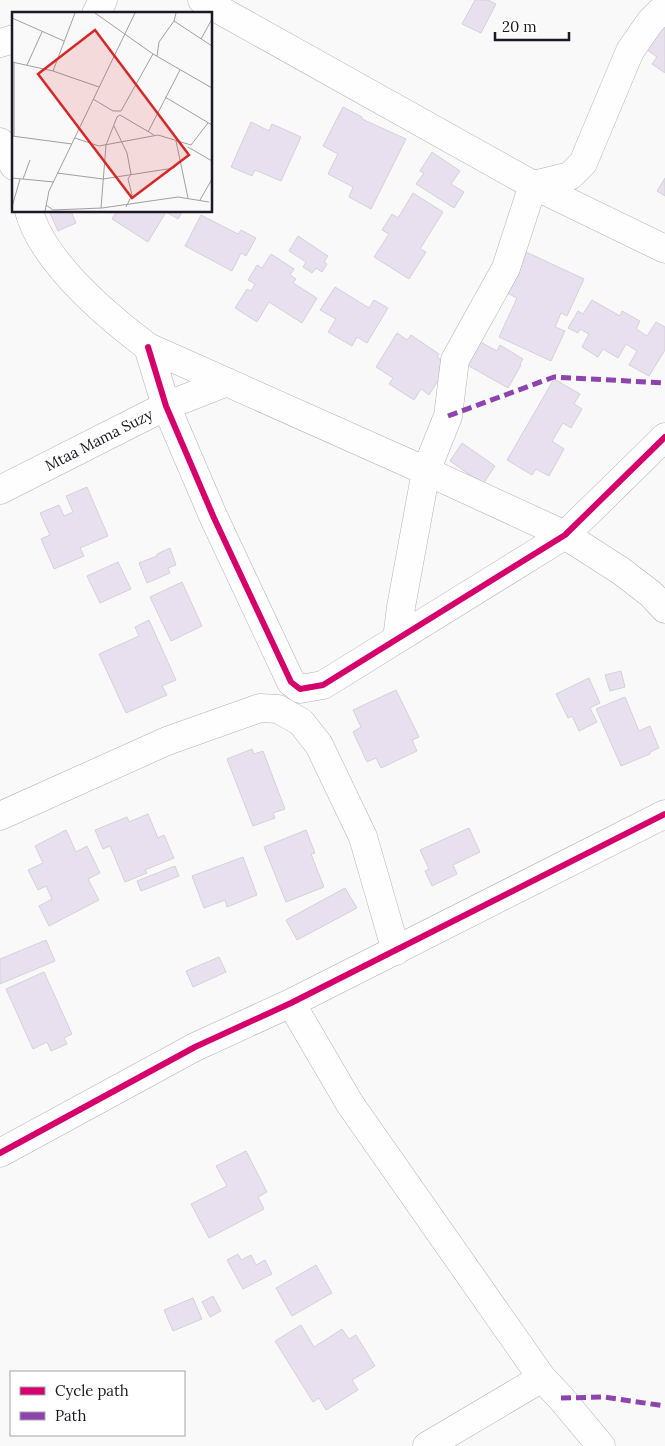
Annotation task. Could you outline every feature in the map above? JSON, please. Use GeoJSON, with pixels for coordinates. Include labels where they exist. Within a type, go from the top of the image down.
{"type":"FeatureCollection","features":[{"type":"Feature","properties":{"kind":"street"},"geometry":{"type":"LineString","coordinates":[[97,12],[103,0]]}},
{"type":"Feature","properties":{"kind":"street"},"geometry":{"type":"LineString","coordinates":[[202,0],[533,185],[665,249]]}},
{"type":"Feature","properties":{"kind":"street"},"geometry":{"type":"LineString","coordinates":[[533,185],[570,176],[583,163],[630,51],[650,22],[665,7]]}},
{"type":"Feature","properties":{"kind":"street"},"geometry":{"type":"LineString","coordinates":[[0,142],[12,163]]}},
{"type":"Feature","properties":{"kind":"street"},"geometry":{"type":"LineString","coordinates":[[397,639],[401,607],[426,471],[448,416],[455,360],[506,268],[533,185]]}},
{"type":"Feature","properties":{"kind":"street"},"geometry":{"type":"LineString","coordinates":[[29,212],[32,223],[54,258],[88,296],[119,325],[148,347],[426,471],[565,536],[621,571],[650,594],[665,609]]}},
{"type":"Feature","properties":{"kind":"street"},"geometry":{"type":"LineString","coordinates":[[148,347],[166,406],[214,518],[291,682],[300,689],[323,685],[565,536],[665,437]]}},
{"type":"Feature","properties":{"kind":"street","name":"Mtaa Mama Suzy"},"geometry":{"type":"LineString","coordinates":[[0,490],[166,406],[228,382]]}},
{"type":"Feature","properties":{"kind":"street"},"geometry":{"type":"LineString","coordinates":[[0,816],[166,741],[260,708],[278,709],[300,722],[319,745],[363,836],[396,951]]}},
{"type":"Feature","properties":{"kind":"street"},"geometry":{"type":"LineString","coordinates":[[0,1153],[195,1047],[291,1003],[396,951],[665,814]]}},
{"type":"Feature","properties":{"kind":"street"},"geometry":{"type":"LineString","coordinates":[[291,1003],[350,1104],[542,1378],[562,1398],[601,1446]]}},
{"type":"Feature","properties":{"kind":"street"},"geometry":{"type":"LineString","coordinates":[[428,1446],[542,1378]]}},
{"type":"Feature","properties":{"kind":"building"},"geometry":{"type":"Polygon","coordinates":[[[475,0],[488,0],[496,4],[481,33],[462,24],[475,0]]]}},
{"type":"Feature","properties":{"kind":"building"},"geometry":{"type":"Polygon","coordinates":[[[665,24],[665,73],[652,64],[657,57],[643,47],[665,24]]]}},
{"type":"Feature","properties":{"kind":"building"},"geometry":{"type":"Polygon","coordinates":[[[343,107],[362,117],[362,119],[406,139],[371,209],[349,197],[353,187],[328,174],[338,154],[323,146],[343,107]]]}},
{"type":"Feature","properties":{"kind":"building"},"geometry":{"type":"Polygon","coordinates":[[[251,122],[269,131],[272,124],[301,137],[281,181],[255,170],[252,176],[231,167],[251,122]]]}},
{"type":"Feature","properties":{"kind":"building"},"geometry":{"type":"Polygon","coordinates":[[[432,152],[460,171],[451,184],[464,192],[454,208],[416,184],[424,173],[420,171],[432,152]]]}},
{"type":"Feature","properties":{"kind":"building"},"geometry":{"type":"Polygon","coordinates":[[[665,178],[665,196],[657,191],[665,178]]]}},
{"type":"Feature","properties":{"kind":"building"},"geometry":{"type":"Polygon","coordinates":[[[413,193],[443,212],[420,249],[426,252],[409,279],[374,257],[389,234],[382,230],[392,214],[398,218],[413,193]]]}},
{"type":"Feature","properties":{"kind":"building"},"geometry":{"type":"Polygon","coordinates":[[[49,212],[71,212],[76,223],[58,231],[49,212]]]}},
{"type":"Feature","properties":{"kind":"building"},"geometry":{"type":"Polygon","coordinates":[[[116,212],[166,212],[148,242],[112,219],[116,212]]]}},
{"type":"Feature","properties":{"kind":"building"},"geometry":{"type":"Polygon","coordinates":[[[166,212],[182,212],[178,219],[166,212]]]}},
{"type":"Feature","properties":{"kind":"building"},"geometry":{"type":"Polygon","coordinates":[[[201,215],[238,234],[241,230],[256,238],[246,256],[241,253],[232,271],[185,246],[201,215]]]}},
{"type":"Feature","properties":{"kind":"building"},"geometry":{"type":"Polygon","coordinates":[[[298,236],[328,256],[324,262],[327,264],[322,272],[316,268],[312,273],[303,267],[306,262],[289,251],[298,236]]]}},
{"type":"Feature","properties":{"kind":"building"},"geometry":{"type":"Polygon","coordinates":[[[524,251],[584,279],[567,316],[561,313],[555,327],[565,331],[551,361],[499,337],[517,298],[505,292],[524,251]]]}},
{"type":"Feature","properties":{"kind":"building"},"geometry":{"type":"Polygon","coordinates":[[[271,254],[294,269],[290,275],[296,279],[293,283],[317,298],[302,323],[269,302],[257,322],[235,308],[247,289],[251,291],[255,284],[248,280],[257,265],[262,268],[271,254]]]}},
{"type":"Feature","properties":{"kind":"building"},"geometry":{"type":"Polygon","coordinates":[[[335,287],[369,308],[374,300],[388,308],[367,343],[357,337],[352,346],[328,332],[336,319],[320,310],[335,287]]]}},
{"type":"Feature","properties":{"kind":"building"},"geometry":{"type":"Polygon","coordinates":[[[592,300],[620,316],[622,311],[640,321],[636,329],[647,336],[656,322],[665,327],[665,350],[649,376],[629,365],[637,351],[626,344],[618,358],[603,349],[598,357],[582,347],[589,334],[580,329],[578,333],[568,328],[578,311],[583,314],[592,300]]]}},
{"type":"Feature","properties":{"kind":"building"},"geometry":{"type":"Polygon","coordinates":[[[397,333],[407,340],[411,335],[439,354],[437,357],[448,364],[429,395],[421,389],[414,400],[389,384],[393,378],[376,367],[397,333]]]}},
{"type":"Feature","properties":{"kind":"building"},"geometry":{"type":"Polygon","coordinates":[[[475,339],[497,351],[500,345],[523,359],[508,388],[462,362],[475,339]]]}},
{"type":"Feature","properties":{"kind":"building"},"geometry":{"type":"Polygon","coordinates":[[[554,379],[580,394],[574,404],[582,409],[571,428],[563,423],[552,441],[564,449],[549,476],[536,469],[532,475],[507,460],[554,379]]]}},
{"type":"Feature","properties":{"kind":"building"},"geometry":{"type":"Polygon","coordinates":[[[462,443],[495,466],[483,484],[450,461],[462,443]]]}},
{"type":"Feature","properties":{"kind":"building"},"geometry":{"type":"Polygon","coordinates":[[[87,487],[108,536],[80,548],[84,556],[54,569],[41,539],[50,535],[40,513],[59,505],[64,516],[73,512],[66,496],[87,487]]]}},
{"type":"Feature","properties":{"kind":"building"},"geometry":{"type":"Polygon","coordinates":[[[170,548],[176,565],[168,568],[170,573],[147,583],[139,563],[157,556],[157,554],[170,548]]]}},
{"type":"Feature","properties":{"kind":"building"},"geometry":{"type":"Polygon","coordinates":[[[118,562],[131,589],[100,603],[87,576],[118,562]]]}},
{"type":"Feature","properties":{"kind":"building"},"geometry":{"type":"Polygon","coordinates":[[[182,582],[202,626],[171,641],[150,597],[182,582]]]}},
{"type":"Feature","properties":{"kind":"building"},"geometry":{"type":"Polygon","coordinates":[[[149,620],[176,680],[162,686],[167,695],[126,713],[99,654],[139,636],[135,627],[149,620]]]}},
{"type":"Feature","properties":{"kind":"building"},"geometry":{"type":"Polygon","coordinates":[[[621,671],[625,687],[610,691],[605,675],[621,671]]]}},
{"type":"Feature","properties":{"kind":"building"},"geometry":{"type":"Polygon","coordinates":[[[589,678],[600,703],[590,708],[597,722],[579,731],[572,716],[568,718],[556,694],[589,678]]]}},
{"type":"Feature","properties":{"kind":"building"},"geometry":{"type":"Polygon","coordinates":[[[396,690],[419,737],[412,740],[417,751],[381,768],[376,758],[367,762],[353,732],[361,727],[353,710],[396,690]]]}},
{"type":"Feature","properties":{"kind":"building"},"geometry":{"type":"Polygon","coordinates":[[[625,697],[639,731],[650,726],[659,748],[650,752],[650,754],[621,766],[596,709],[625,697]]]}},
{"type":"Feature","properties":{"kind":"building"},"geometry":{"type":"Polygon","coordinates":[[[252,749],[254,754],[263,751],[285,809],[273,813],[275,818],[253,826],[227,759],[252,749]]]}},
{"type":"Feature","properties":{"kind":"building"},"geometry":{"type":"Polygon","coordinates":[[[148,814],[158,838],[164,835],[174,858],[145,870],[147,873],[125,882],[110,846],[103,849],[95,830],[127,817],[129,822],[148,814]]]}},
{"type":"Feature","properties":{"kind":"building"},"geometry":{"type":"Polygon","coordinates":[[[469,828],[480,852],[453,865],[457,874],[432,886],[425,871],[429,869],[420,850],[469,828]]]}},
{"type":"Feature","properties":{"kind":"building"},"geometry":{"type":"Polygon","coordinates":[[[66,830],[76,852],[87,846],[100,873],[88,879],[99,900],[49,926],[39,906],[52,899],[46,886],[38,890],[28,870],[43,863],[35,846],[66,830]]]}},
{"type":"Feature","properties":{"kind":"building"},"geometry":{"type":"Polygon","coordinates":[[[306,830],[315,853],[311,854],[324,887],[286,902],[264,847],[306,830]]]}},
{"type":"Feature","properties":{"kind":"building"},"geometry":{"type":"Polygon","coordinates":[[[243,857],[257,895],[227,907],[225,900],[204,908],[192,876],[243,857]]]}},
{"type":"Feature","properties":{"kind":"building"},"geometry":{"type":"Polygon","coordinates":[[[175,866],[179,876],[141,891],[137,881],[175,866]]]}},
{"type":"Feature","properties":{"kind":"building"},"geometry":{"type":"Polygon","coordinates":[[[345,888],[357,908],[297,940],[286,920],[345,888]]]}},
{"type":"Feature","properties":{"kind":"building"},"geometry":{"type":"Polygon","coordinates":[[[46,940],[55,961],[0,984],[0,959],[46,940]]]}},
{"type":"Feature","properties":{"kind":"building"},"geometry":{"type":"Polygon","coordinates":[[[219,957],[226,972],[193,987],[186,971],[219,957]]]}},
{"type":"Feature","properties":{"kind":"building"},"geometry":{"type":"Polygon","coordinates":[[[44,972],[72,1034],[64,1038],[67,1044],[51,1051],[47,1042],[33,1049],[6,989],[44,972]]]}},
{"type":"Feature","properties":{"kind":"building"},"geometry":{"type":"Polygon","coordinates":[[[246,1151],[267,1192],[258,1197],[264,1209],[209,1238],[191,1204],[227,1186],[216,1166],[246,1151]]]}},
{"type":"Feature","properties":{"kind":"building"},"geometry":{"type":"Polygon","coordinates":[[[238,1254],[241,1260],[251,1255],[256,1265],[265,1260],[272,1274],[243,1289],[227,1260],[238,1254]]]}},
{"type":"Feature","properties":{"kind":"building"},"geometry":{"type":"Polygon","coordinates":[[[316,1265],[332,1293],[292,1316],[276,1288],[316,1265]]]}},
{"type":"Feature","properties":{"kind":"building"},"geometry":{"type":"Polygon","coordinates":[[[213,1296],[221,1311],[210,1317],[202,1302],[213,1296]]]}},
{"type":"Feature","properties":{"kind":"building"},"geometry":{"type":"Polygon","coordinates":[[[193,1298],[202,1319],[173,1331],[164,1310],[193,1298]]]}},
{"type":"Feature","properties":{"kind":"building"},"geometry":{"type":"Polygon","coordinates":[[[301,1325],[314,1347],[342,1329],[349,1339],[356,1335],[375,1366],[352,1380],[358,1390],[326,1410],[319,1398],[313,1402],[275,1341],[301,1325]]]}},
{"type":"Feature","properties":{"kind":"marked path"},"geometry":{"type":"LineString","coordinates":[[448,416],[554,377],[665,383]]}},
{"type":"Feature","properties":{"kind":"marked path"},"geometry":{"type":"LineString","coordinates":[[561,1398],[604,1397],[665,1406]]}},
{"type":"Feature","properties":{"kind":"cycle path"},"geometry":{"type":"LineString","coordinates":[[148,347],[166,406],[214,518],[291,682],[300,689],[323,685],[565,535],[665,437]]}},
{"type":"Feature","properties":{"kind":"cycle path"},"geometry":{"type":"LineString","coordinates":[[0,1153],[195,1047],[291,1003],[665,814]]}}]}
